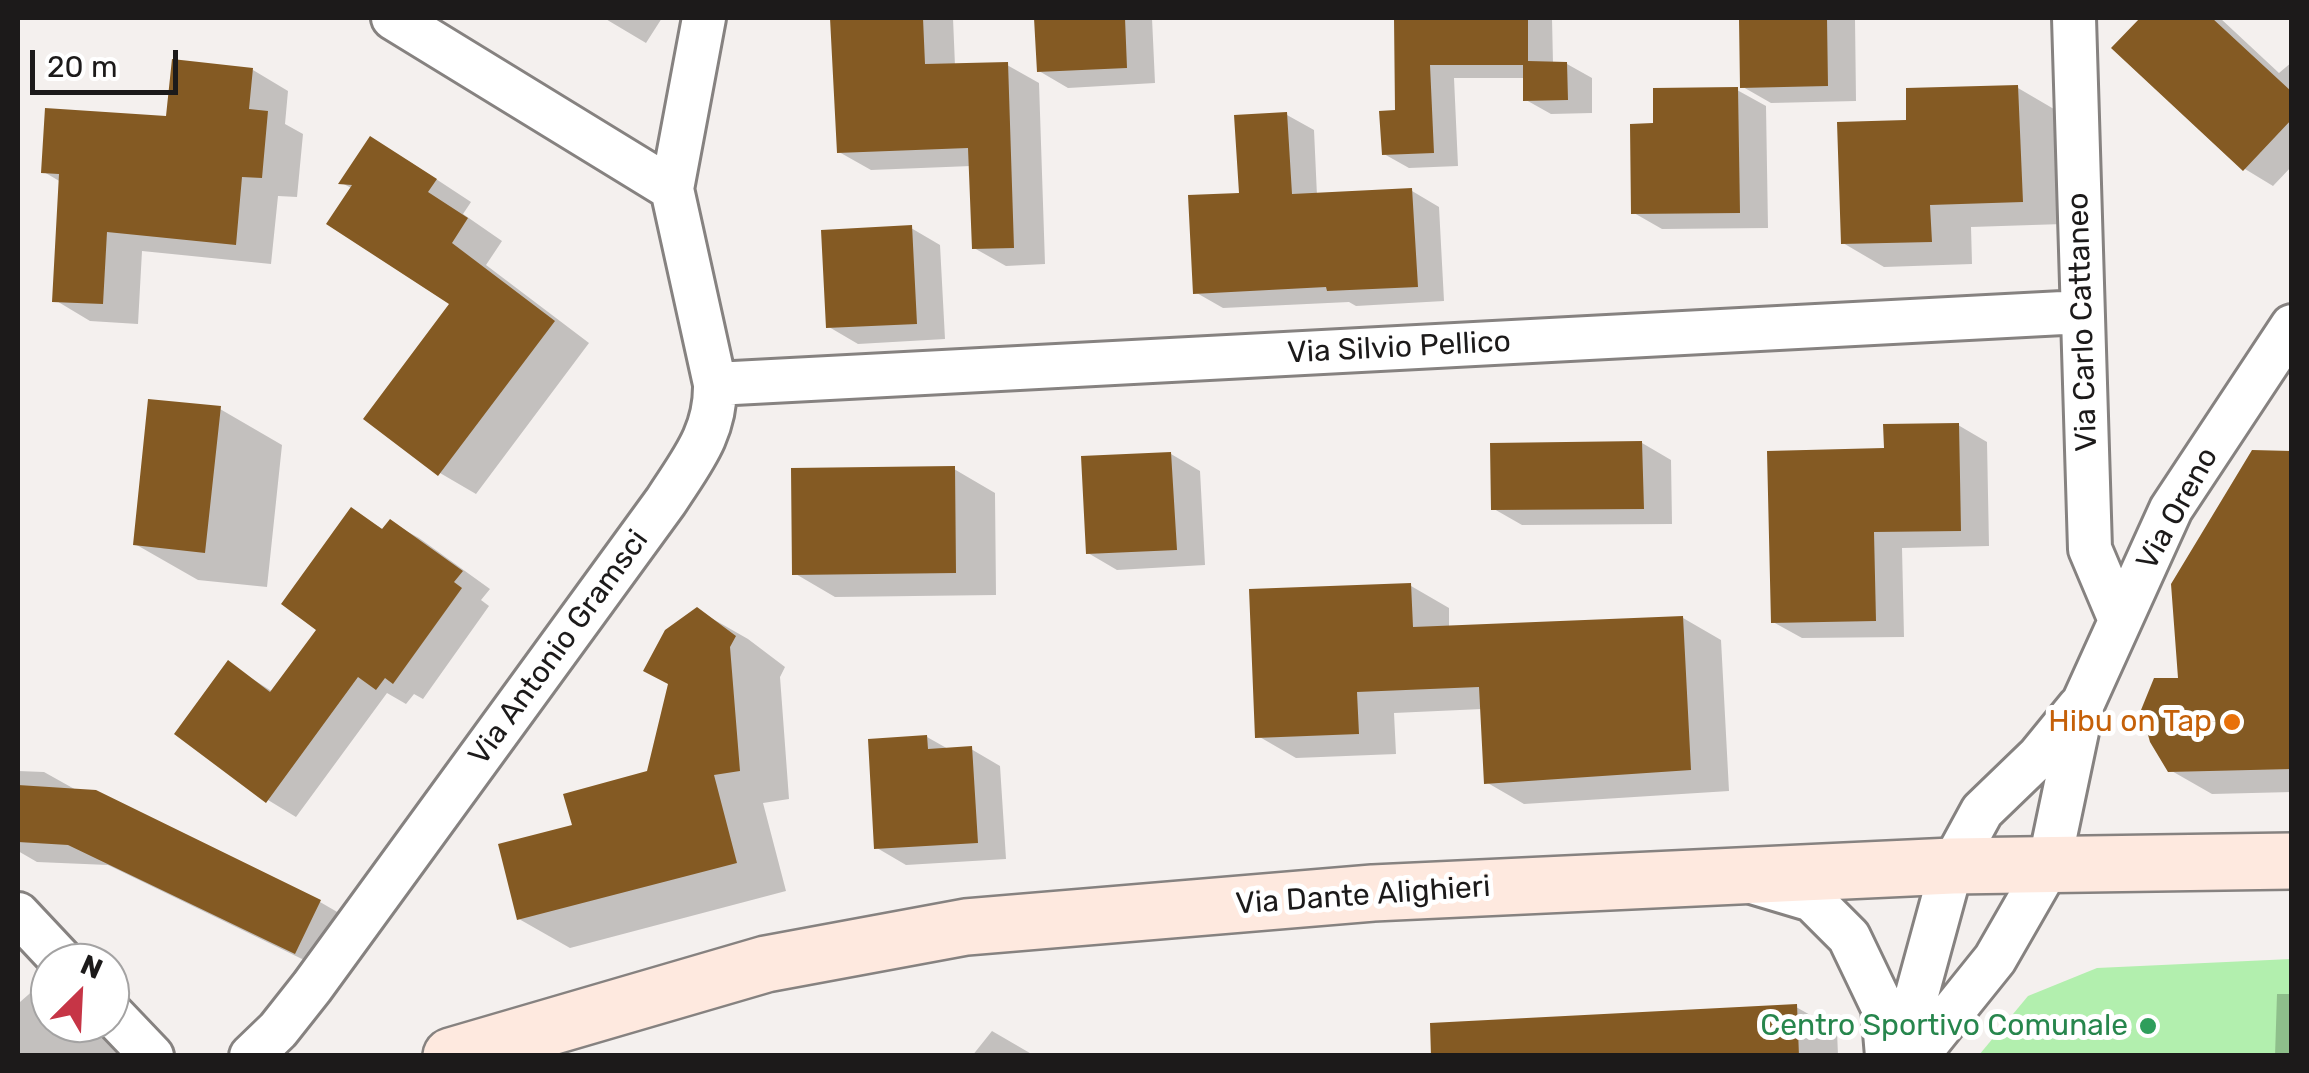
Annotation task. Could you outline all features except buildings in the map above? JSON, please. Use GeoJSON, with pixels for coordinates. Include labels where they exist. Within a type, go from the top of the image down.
{"type":"FeatureCollection","features":[{"type":"Feature","properties":{"kind":"main road","name":"Via Dante Alighieri"},"geometry":{"type":"LineString","coordinates":[[450,1056],[766,964],[966,927],[1373,893],[1952,866],[2292,861]]}},
{"type":"Feature","properties":{"kind":"street"},"geometry":{"type":"LineString","coordinates":[[393,18],[672,189],[704,18]]}},
{"type":"Feature","properties":{"kind":"street","name":"Via Carlo Cattaneo"},"geometry":{"type":"LineString","coordinates":[[2074,18],[2090,549],[2120,620]]}},
{"type":"Feature","properties":{"kind":"street","name":"Via Antonio Gramsci"},"geometry":{"type":"LineString","coordinates":[[252,1056],[312,987],[666,502],[704,443],[716,410],[715,384],[672,189]]}},
{"type":"Feature","properties":{"kind":"street","name":"Via Silvio Pellico"},"geometry":{"type":"LineString","coordinates":[[715,384],[2082,312]]}},
{"type":"Feature","properties":{"kind":"street","name":"Via Oreno"},"geometry":{"type":"LineString","coordinates":[[1917,1056],[1995,959],[2049,864],[2083,703],[2120,620],[2171,509],[2292,326]]}},
{"type":"Feature","properties":{"kind":"street","name":"Via Oreno"},"geometry":{"type":"LineString","coordinates":[[1900,1056],[1952,866],[1982,810],[2038,756],[2083,703]]}},
{"type":"Feature","properties":{"kind":"street"},"geometry":{"type":"LineString","coordinates":[[1730,876],[1812,900],[1850,937],[1883,1008],[1887,1056]]}},
{"type":"Feature","properties":{"kind":"street"},"geometry":{"type":"LineString","coordinates":[[18,914],[45,943]]}},
{"type":"Feature","properties":{"kind":"street"},"geometry":{"type":"LineString","coordinates":[[130,1033],[152,1056]]}},
{"type":"Feature","properties":{"kind":"green space","name":"Centro Sportivo Comunale"},"geometry":{"type":"Polygon","coordinates":[[[2291,959],[2291,1055],[1979,1055],[2028,996],[2097,968],[2291,959]]]}},
{"type":"Feature","properties":{"kind":"place","name":"Hibu on Tap"},"geometry":{"type":"Point","coordinates":[2232,722]}},
{"type":"Feature","properties":{"kind":"place","name":"Centro Sportivo Comunale"},"geometry":{"type":"Point","coordinates":[2148,1026]}}]}
